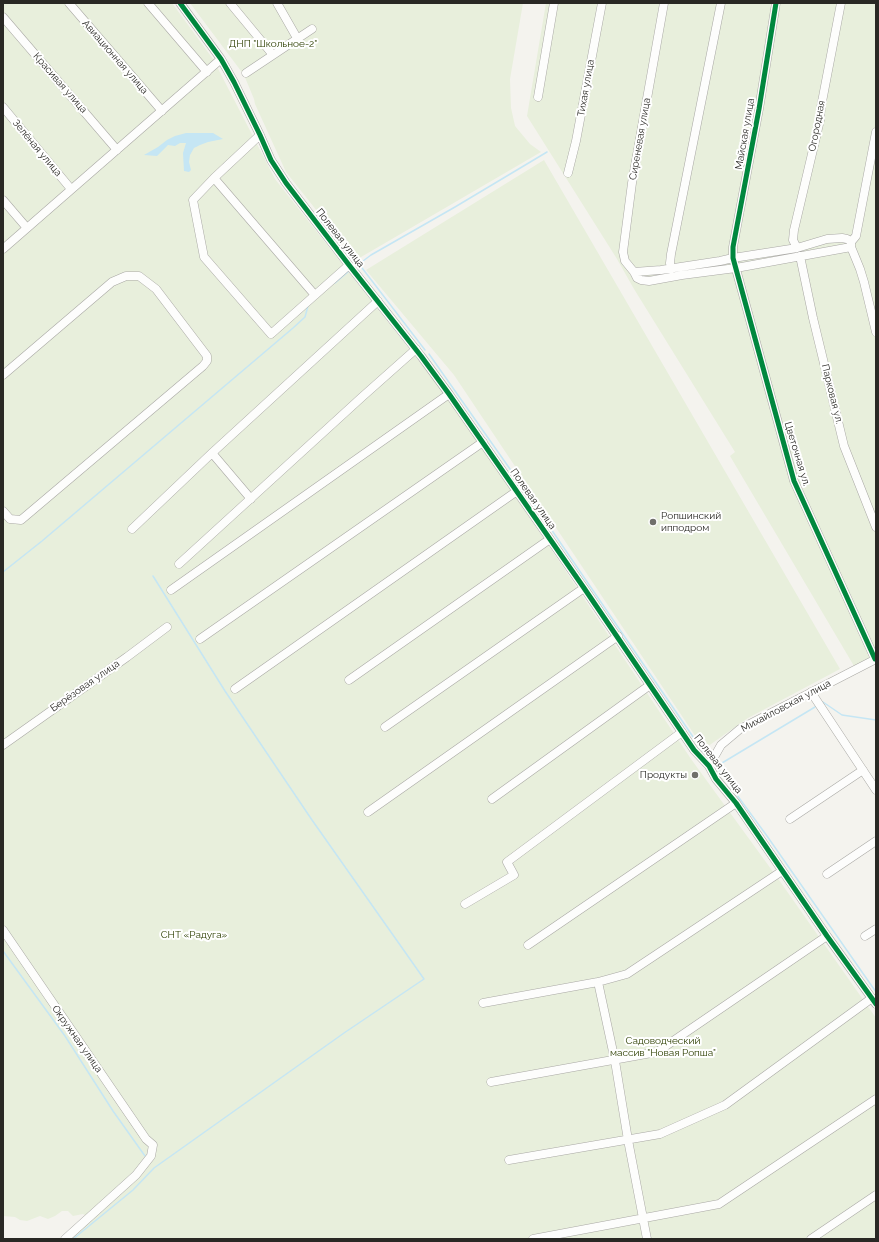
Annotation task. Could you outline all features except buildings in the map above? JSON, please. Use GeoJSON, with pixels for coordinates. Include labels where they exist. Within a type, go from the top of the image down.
{"type":"FeatureCollection","features":[{"type":"Feature","properties":{"kind":"street","name":"Авиационная улица"},"geometry":{"type":"LineString","coordinates":[[68,3],[162,111]]}},
{"type":"Feature","properties":{"kind":"street"},"geometry":{"type":"LineString","coordinates":[[148,3],[207,72]]}},
{"type":"Feature","properties":{"kind":"street","name":"Полевая улица"},"geometry":{"type":"LineString","coordinates":[[180,3],[221,59],[234,82],[271,160],[286,183],[416,349],[449,394],[618,636],[694,750],[736,803],[827,936],[874,1001]]}},
{"type":"Feature","properties":{"kind":"street"},"geometry":{"type":"LineString","coordinates":[[230,3],[273,55]]}},
{"type":"Feature","properties":{"kind":"street"},"geometry":{"type":"LineString","coordinates":[[277,3],[297,38]]}},
{"type":"Feature","properties":{"kind":"street"},"geometry":{"type":"LineString","coordinates":[[538,97],[554,3]]}},
{"type":"Feature","properties":{"kind":"street","name":"Тихая улица"},"geometry":{"type":"LineString","coordinates":[[568,173],[576,141],[602,3]]}},
{"type":"Feature","properties":{"kind":"street","name":"Сиреневая улица"},"geometry":{"type":"LineString","coordinates":[[634,272],[625,261],[623,252],[632,183],[664,3]]}},
{"type":"Feature","properties":{"kind":"street"},"geometry":{"type":"LineString","coordinates":[[671,269],[671,254],[721,3]]}},
{"type":"Feature","properties":{"kind":"street","name":"Майская улица"},"geometry":{"type":"LineString","coordinates":[[736,268],[733,258],[733,247],[738,226],[776,3]]}},
{"type":"Feature","properties":{"kind":"street","name":"Огородная"},"geometry":{"type":"LineString","coordinates":[[798,248],[793,240],[794,230],[820,120],[821,107],[841,3]]}},
{"type":"Feature","properties":{"kind":"street","name":"Красивая улица"},"geometry":{"type":"LineString","coordinates":[[3,17],[117,150]]}},
{"type":"Feature","properties":{"kind":"street"},"geometry":{"type":"LineString","coordinates":[[246,73],[312,29]]}},
{"type":"Feature","properties":{"kind":"street"},"geometry":{"type":"LineString","coordinates":[[3,249],[221,59]]}},
{"type":"Feature","properties":{"kind":"street","name":"Зелёная улица"},"geometry":{"type":"LineString","coordinates":[[3,107],[71,189]]}},
{"type":"Feature","properties":{"kind":"street"},"geometry":{"type":"LineString","coordinates":[[876,132],[856,236],[851,244],[800,256],[736,268],[649,281],[637,278],[634,272],[671,269],[798,248],[827,239],[847,239],[851,244],[864,282],[876,332]]}},
{"type":"Feature","properties":{"kind":"street"},"geometry":{"type":"LineString","coordinates":[[260,135],[193,200],[204,257],[271,334],[314,294],[349,265]]}},
{"type":"Feature","properties":{"kind":"street"},"geometry":{"type":"LineString","coordinates":[[214,178],[314,294]]}},
{"type":"Feature","properties":{"kind":"street"},"geometry":{"type":"LineString","coordinates":[[3,200],[28,228]]}},
{"type":"Feature","properties":{"kind":"street","name":"Парковая ул."},"geometry":{"type":"LineString","coordinates":[[800,256],[813,318],[844,446],[876,527]]}},
{"type":"Feature","properties":{"kind":"street","name":"Цветочная ул."},"geometry":{"type":"LineString","coordinates":[[736,268],[794,481],[875,659]]}},
{"type":"Feature","properties":{"kind":"street"},"geometry":{"type":"LineString","coordinates":[[3,375],[112,282],[126,276],[139,276],[156,289],[207,356],[207,361],[203,366],[21,520],[10,519],[3,511]]}},
{"type":"Feature","properties":{"kind":"street"},"geometry":{"type":"LineString","coordinates":[[132,529],[212,453],[378,301]]}},
{"type":"Feature","properties":{"kind":"street"},"geometry":{"type":"LineString","coordinates":[[179,564],[416,349]]}},
{"type":"Feature","properties":{"kind":"street"},"geometry":{"type":"LineString","coordinates":[[171,590],[449,394]]}},
{"type":"Feature","properties":{"kind":"street"},"geometry":{"type":"LineString","coordinates":[[200,640],[483,442]]}},
{"type":"Feature","properties":{"kind":"street"},"geometry":{"type":"LineString","coordinates":[[212,453],[251,499]]}},
{"type":"Feature","properties":{"kind":"street"},"geometry":{"type":"LineString","coordinates":[[235,689],[517,491]]}},
{"type":"Feature","properties":{"kind":"street"},"geometry":{"type":"LineString","coordinates":[[349,680],[550,538]]}},
{"type":"Feature","properties":{"kind":"street"},"geometry":{"type":"LineString","coordinates":[[384,727],[584,588]]}},
{"type":"Feature","properties":{"kind":"street","name":"Берёзовая улица"},"geometry":{"type":"LineString","coordinates":[[3,745],[167,627]]}},
{"type":"Feature","properties":{"kind":"street"},"geometry":{"type":"LineString","coordinates":[[368,812],[618,636]]}},
{"type":"Feature","properties":{"kind":"street","name":"Михайловская улица"},"geometry":{"type":"LineString","coordinates":[[708,766],[721,745],[740,730],[875,659]]}},
{"type":"Feature","properties":{"kind":"street"},"geometry":{"type":"LineString","coordinates":[[492,798],[650,685]]}},
{"type":"Feature","properties":{"kind":"street"},"geometry":{"type":"LineString","coordinates":[[811,692],[876,790]]}},
{"type":"Feature","properties":{"kind":"street"},"geometry":{"type":"LineString","coordinates":[[465,904],[514,875],[507,862],[682,732]]}},
{"type":"Feature","properties":{"kind":"street"},"geometry":{"type":"LineString","coordinates":[[790,819],[863,770]]}},
{"type":"Feature","properties":{"kind":"street"},"geometry":{"type":"LineString","coordinates":[[528,945],[736,803]]}},
{"type":"Feature","properties":{"kind":"street"},"geometry":{"type":"LineString","coordinates":[[827,874],[876,841]]}},
{"type":"Feature","properties":{"kind":"street"},"geometry":{"type":"LineString","coordinates":[[483,1003],[598,982],[627,974],[782,871]]}},
{"type":"Feature","properties":{"kind":"street"},"geometry":{"type":"LineString","coordinates":[[865,936],[876,929]]}},
{"type":"Feature","properties":{"kind":"street","name":"Окружная улица"},"geometry":{"type":"LineString","coordinates":[[3,930],[146,1139],[153,1145],[151,1156],[136,1175],[65,1239]]}},
{"type":"Feature","properties":{"kind":"street"},"geometry":{"type":"LineString","coordinates":[[491,1082],[615,1061],[657,1052],[827,936]]}},
{"type":"Feature","properties":{"kind":"street"},"geometry":{"type":"LineString","coordinates":[[598,982],[615,1061],[647,1239]]}},
{"type":"Feature","properties":{"kind":"street"},"geometry":{"type":"LineString","coordinates":[[510,1160],[660,1134],[725,1105],[874,1001]]}},
{"type":"Feature","properties":{"kind":"street"},"geometry":{"type":"LineString","coordinates":[[533,1239],[718,1204],[876,1099]]}},
{"type":"Feature","properties":{"kind":"street"},"geometry":{"type":"LineString","coordinates":[[811,1239],[876,1195]]}},
{"type":"Feature","properties":{"kind":"green space","name":"Садоводческий массив \"Новая Ропша\""},"geometry":{"type":"Polygon","coordinates":[[[3,3],[172,3],[213,59],[275,179],[448,398],[691,759],[779,880],[876,1018],[876,1239],[65,1239],[88,1217],[83,1214],[73,1216],[68,1211],[62,1211],[48,1219],[40,1216],[27,1221],[20,1220],[15,1217],[3,1216],[3,3]]]}},
{"type":"Feature","properties":{"kind":"green space","name":"ДНП \"Школьное-2\""},"geometry":{"type":"Polygon","coordinates":[[[190,3],[523,3],[510,79],[511,108],[515,126],[530,144],[541,152],[356,260],[286,172],[255,104],[244,75],[190,3]]]}},
{"type":"Feature","properties":{"kind":"green space"},"geometry":{"type":"Polygon","coordinates":[[[546,3],[876,3],[876,655],[854,666],[730,456],[735,452],[617,259],[527,116],[546,3]]]}},
{"type":"Feature","properties":{"kind":"green space","name":"Ропшинский ипподром"},"geometry":{"type":"Polygon","coordinates":[[[544,160],[840,669],[748,718],[704,749],[454,375],[366,270],[544,160]]]}},
{"type":"Feature","properties":{"kind":"water"},"geometry":{"type":"Polygon","coordinates":[[[186,133],[213,133],[223,139],[208,142],[194,148],[190,155],[189,162],[191,170],[189,172],[184,171],[183,153],[186,143],[180,143],[175,146],[168,145],[157,156],[144,155],[167,140],[186,133]]]}},
{"type":"Feature","properties":{"kind":"waterway"},"geometry":{"type":"LineString","coordinates":[[425,350],[359,264],[371,255],[547,152]]}},
{"type":"Feature","properties":{"kind":"waterway"},"geometry":{"type":"LineString","coordinates":[[335,283],[349,271]]}},
{"type":"Feature","properties":{"kind":"waterway"},"geometry":{"type":"LineString","coordinates":[[3,572],[42,541],[293,328],[305,317],[308,306]]}},
{"type":"Feature","properties":{"kind":"waterway"},"geometry":{"type":"LineString","coordinates":[[429,354],[708,757]]}},
{"type":"Feature","properties":{"kind":"waterway"},"geometry":{"type":"LineString","coordinates":[[73,1239],[133,1190],[154,1168],[344,1033],[424,979],[312,820],[225,691],[153,576]]}},
{"type":"Feature","properties":{"kind":"waterway"},"geometry":{"type":"LineString","coordinates":[[823,702],[842,715],[876,720]]}},
{"type":"Feature","properties":{"kind":"waterway"},"geometry":{"type":"LineString","coordinates":[[717,766],[815,707]]}},
{"type":"Feature","properties":{"kind":"waterway"},"geometry":{"type":"LineString","coordinates":[[715,765],[767,836],[876,992]]}},
{"type":"Feature","properties":{"kind":"waterway"},"geometry":{"type":"LineString","coordinates":[[3,951],[65,1036],[113,1111],[145,1156]]}},
{"type":"Feature","properties":{"kind":"cycle path"},"geometry":{"type":"LineString","coordinates":[[180,3],[221,59],[234,82],[271,160],[286,183],[449,394],[584,588],[694,750],[709,766],[716,779],[736,803],[827,936],[876,1004]]}},
{"type":"Feature","properties":{"kind":"cycle path"},"geometry":{"type":"LineString","coordinates":[[776,3],[759,109],[733,247],[733,258],[794,481],[875,659]]}},
{"type":"Feature","properties":{"kind":"place","name":"Ропшинский ипподром"},"geometry":{"type":"Point","coordinates":[653,522]}},
{"type":"Feature","properties":{"kind":"place","name":"Продукты"},"geometry":{"type":"Point","coordinates":[695,775]}},
{"type":"Feature","properties":{"kind":"park label","name":"СНТ «Радуга»"},"geometry":{"type":"Point","coordinates":[194,935]}}]}
